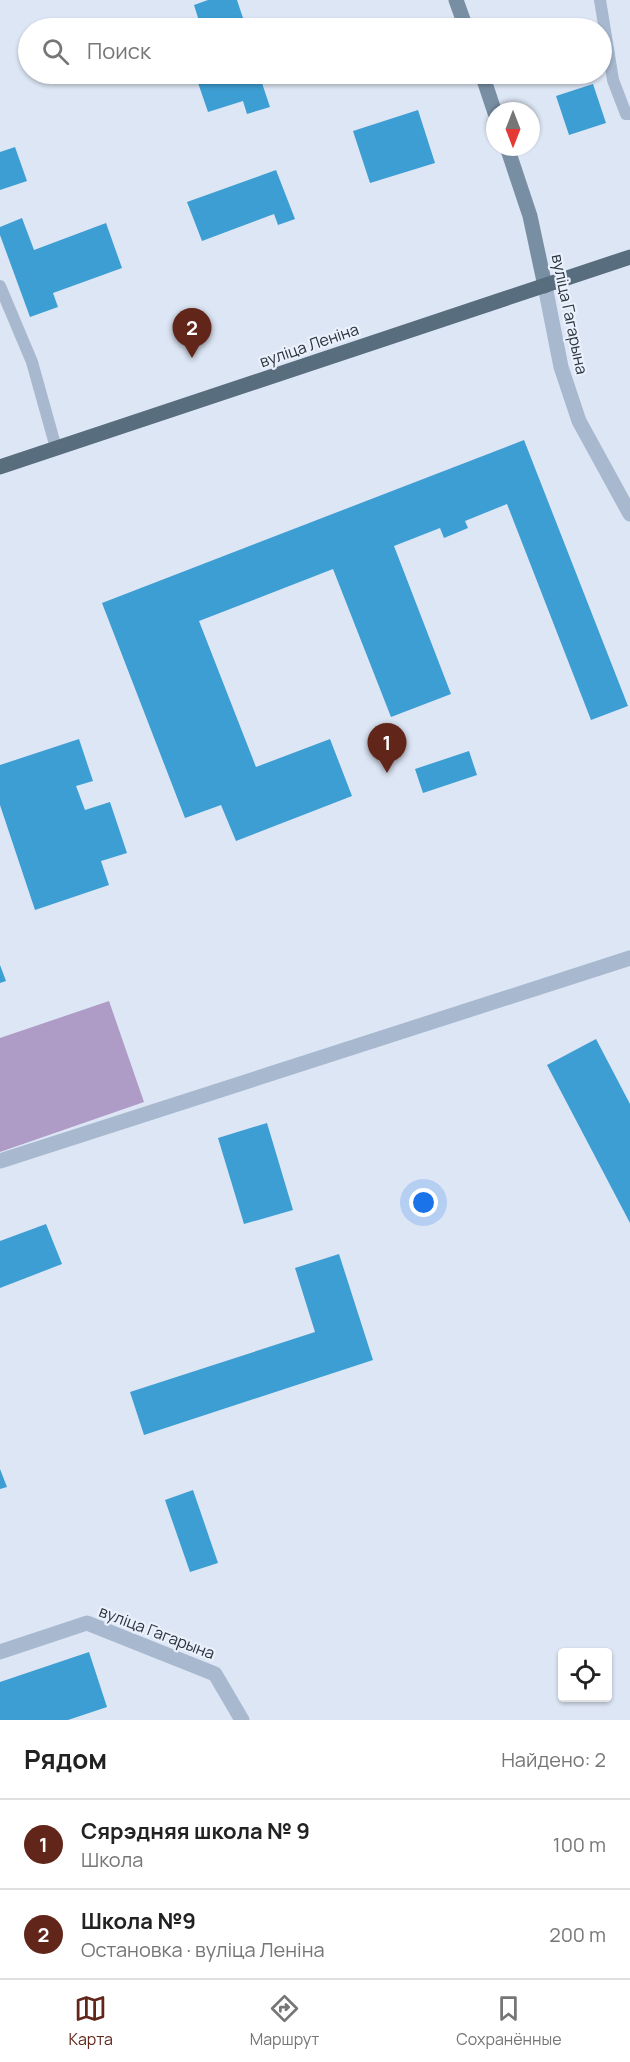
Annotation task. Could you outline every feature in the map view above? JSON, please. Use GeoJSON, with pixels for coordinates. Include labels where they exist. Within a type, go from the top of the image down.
{"type":"FeatureCollection","features":[{"type":"Feature","properties":{"kind":"main road"},"geometry":{"type":"LineString","coordinates":[[456,0],[462,18]]}},
{"type":"Feature","properties":{"kind":"main road"},"geometry":{"type":"LineString","coordinates":[[485,84],[491,102]]}},
{"type":"Feature","properties":{"kind":"main road","name":"вуліца Гагарына"},"geometry":{"type":"LineString","coordinates":[[510,156],[530,216],[545,286]]}},
{"type":"Feature","properties":{"kind":"main road","name":"вуліца Леніна"},"geometry":{"type":"LineString","coordinates":[[0,467],[630,257]]}},
{"type":"Feature","properties":{"kind":"street","name":"вуліца Гагарына"},"geometry":{"type":"LineString","coordinates":[[545,286],[561,367],[579,421],[630,514]]}},
{"type":"Feature","properties":{"kind":"street"},"geometry":{"type":"LineString","coordinates":[[0,1161],[630,958]]}},
{"type":"Feature","properties":{"kind":"street","name":"вуліца Гагарына"},"geometry":{"type":"LineString","coordinates":[[0,1652],[87,1623],[215,1674],[242,1720]]}},
{"type":"Feature","properties":{"kind":"lane"},"geometry":{"type":"LineString","coordinates":[[600,0],[603,18]]}},
{"type":"Feature","properties":{"kind":"lane"},"geometry":{"type":"LineString","coordinates":[[612,69],[626,114],[630,114]]}},
{"type":"Feature","properties":{"kind":"lane"},"geometry":{"type":"LineString","coordinates":[[0,286],[32,362],[56,448]]}},
{"type":"Feature","properties":{"kind":"shaded area"},"geometry":{"type":"Polygon","coordinates":[[[109,1001],[144,1102],[0,1152],[0,1038],[109,1001]]]}},
{"type":"Feature","properties":{"kind":"building"},"geometry":{"type":"Polygon","coordinates":[[[208,0],[237,0],[243,18],[198,18],[194,5],[208,0]]]}},
{"type":"Feature","properties":{"kind":"building"},"geometry":{"type":"Polygon","coordinates":[[[198,84],[262,84],[270,107],[247,114],[243,101],[208,112],[198,84]]]}},
{"type":"Feature","properties":{"kind":"building"},"geometry":{"type":"Polygon","coordinates":[[[593,84],[606,123],[569,135],[556,96],[593,84]]]}},
{"type":"Feature","properties":{"kind":"building"},"geometry":{"type":"Polygon","coordinates":[[[418,110],[435,163],[370,183],[353,131],[418,110]]]}},
{"type":"Feature","properties":{"kind":"building"},"geometry":{"type":"Polygon","coordinates":[[[15,147],[27,181],[0,190],[0,152],[15,147]]]}},
{"type":"Feature","properties":{"kind":"building"},"geometry":{"type":"Polygon","coordinates":[[[276,170],[295,219],[278,225],[274,214],[202,241],[187,202],[276,170]]]}},
{"type":"Feature","properties":{"kind":"building"},"geometry":{"type":"Polygon","coordinates":[[[22,218],[34,250],[106,223],[122,268],[53,293],[58,307],[30,317],[0,235],[0,227],[22,218]]]}},
{"type":"Feature","properties":{"kind":"building"},"geometry":{"type":"Polygon","coordinates":[[[524,440],[628,706],[591,720],[507,504],[465,521],[468,528],[444,538],[440,528],[394,546],[451,694],[391,717],[333,569],[199,621],[256,767],[330,739],[352,796],[236,841],[221,805],[185,818],[102,603],[524,440]]]}},
{"type":"Feature","properties":{"kind":"building"},"geometry":{"type":"Polygon","coordinates":[[[79,739],[93,781],[76,786],[85,810],[110,802],[127,853],[101,861],[109,885],[35,910],[0,805],[0,765],[79,739]]]}},
{"type":"Feature","properties":{"kind":"building"},"geometry":{"type":"Polygon","coordinates":[[[469,751],[477,775],[423,793],[415,769],[469,751]]]}},
{"type":"Feature","properties":{"kind":"building"},"geometry":{"type":"Polygon","coordinates":[[[0,965],[6,981],[0,983],[0,965]]]}},
{"type":"Feature","properties":{"kind":"building"},"geometry":{"type":"Polygon","coordinates":[[[596,1039],[630,1104],[630,1223],[547,1065],[596,1039]]]}},
{"type":"Feature","properties":{"kind":"building"},"geometry":{"type":"Polygon","coordinates":[[[267,1123],[293,1210],[244,1224],[218,1138],[267,1123]]]}},
{"type":"Feature","properties":{"kind":"building"},"geometry":{"type":"Polygon","coordinates":[[[46,1224],[62,1264],[0,1288],[0,1241],[46,1224]]]}},
{"type":"Feature","properties":{"kind":"building"},"geometry":{"type":"Polygon","coordinates":[[[339,1254],[373,1360],[144,1435],[130,1392],[315,1332],[295,1268],[339,1254]]]}},
{"type":"Feature","properties":{"kind":"building"},"geometry":{"type":"Polygon","coordinates":[[[0,1469],[7,1487],[0,1489],[0,1469]]]}},
{"type":"Feature","properties":{"kind":"building"},"geometry":{"type":"Polygon","coordinates":[[[193,1490],[218,1563],[190,1572],[165,1500],[193,1490]]]}},
{"type":"Feature","properties":{"kind":"building"},"geometry":{"type":"Polygon","coordinates":[[[89,1652],[107,1707],[68,1720],[0,1720],[0,1682],[89,1652]]]}},
{"type":"Feature","properties":{"kind":"place","name":"Школа №9"},"geometry":{"type":"Point","coordinates":[192,358]}},
{"type":"Feature","properties":{"kind":"place","name":"Сярэдняя школа № 9"},"geometry":{"type":"Point","coordinates":[387,773]}}]}
